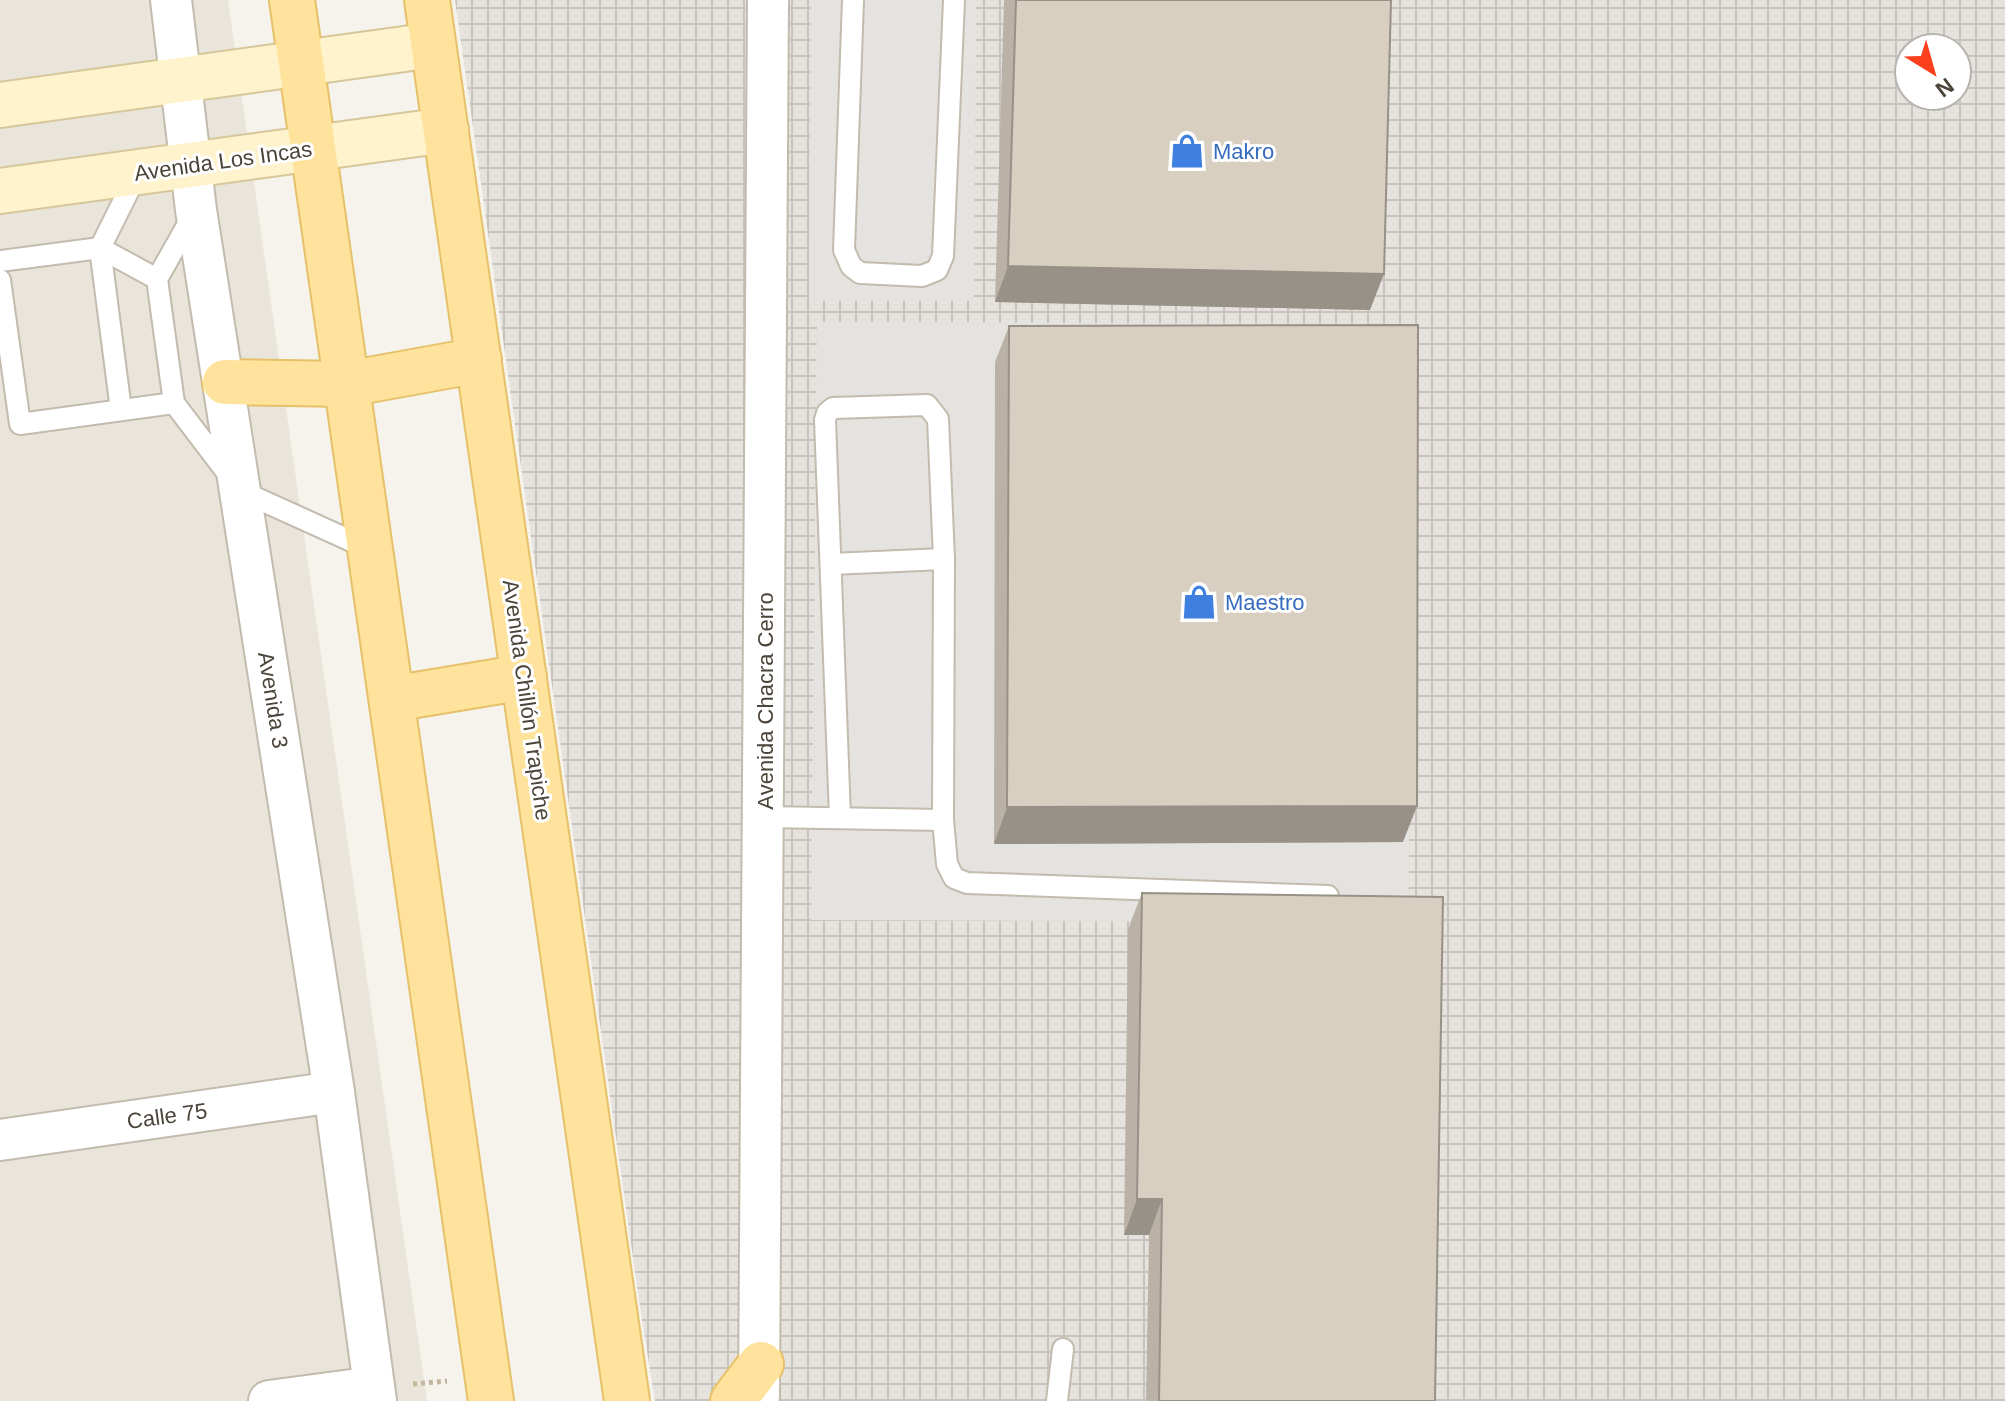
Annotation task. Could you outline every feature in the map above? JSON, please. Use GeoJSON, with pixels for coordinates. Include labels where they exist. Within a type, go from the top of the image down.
{"type":"FeatureCollection","features":[{"type":"Feature","properties":{"kind":"main road"},"geometry":{"type":"LineString","coordinates":[[292,0],[489,1389]]}},
{"type":"Feature","properties":{"kind":"main road","name":"Avenida Chillón Trapiche"},"geometry":{"type":"LineString","coordinates":[[427,0],[627,1401]]}},
{"type":"Feature","properties":{"kind":"main road"},"geometry":{"type":"LineString","coordinates":[[0,105],[433,45]]}},
{"type":"Feature","properties":{"kind":"main road","name":"Avenida Los Incas"},"geometry":{"type":"LineString","coordinates":[[0,191],[446,130]]}},
{"type":"Feature","properties":{"kind":"main road"},"geometry":{"type":"LineString","coordinates":[[225,382],[347,384],[479,360]]}},
{"type":"Feature","properties":{"kind":"main road"},"geometry":{"type":"LineString","coordinates":[[392,699],[524,677]]}},
{"type":"Feature","properties":{"kind":"main road"},"geometry":{"type":"LineString","coordinates":[[733,1401],[760,1382]]}},
{"type":"Feature","properties":{"kind":"street","name":"Avenida 3"},"geometry":{"type":"LineString","coordinates":[[171,0],[196,210],[334,1092],[375,1394]]}},
{"type":"Feature","properties":{"kind":"street","name":"Avenida Chacra Cerro"},"geometry":{"type":"LineString","coordinates":[[760,1382],[768,0]]}},
{"type":"Feature","properties":{"kind":"street","name":"Calle 75"},"geometry":{"type":"LineString","coordinates":[[0,1140],[334,1092]]}},
{"type":"Feature","properties":{"kind":"street"},"geometry":{"type":"LineString","coordinates":[[269,1401],[375,1394]]}},
{"type":"Feature","properties":{"kind":"lane"},"geometry":{"type":"LineString","coordinates":[[853,0],[844,250],[851,266],[860,273],[922,276],[937,270],[943,256],[954,0]]}},
{"type":"Feature","properties":{"kind":"lane"},"geometry":{"type":"LineString","coordinates":[[121,410],[100,248],[138,172]]}},
{"type":"Feature","properties":{"kind":"lane"},"geometry":{"type":"LineString","coordinates":[[196,210],[157,279],[174,403],[241,491],[370,550]]}},
{"type":"Feature","properties":{"kind":"lane"},"geometry":{"type":"LineString","coordinates":[[0,261],[100,248],[157,279]]}},
{"type":"Feature","properties":{"kind":"lane"},"geometry":{"type":"LineString","coordinates":[[0,280],[20,424],[174,403]]}},
{"type":"Feature","properties":{"kind":"lane"},"geometry":{"type":"LineString","coordinates":[[840,817],[825,420],[833,408],[927,405],[934,410],[938,419],[944,559],[943,820],[947,864],[954,878],[967,883],[1328,896]]}},
{"type":"Feature","properties":{"kind":"lane"},"geometry":{"type":"LineString","coordinates":[[831,564],[944,559]]}},
{"type":"Feature","properties":{"kind":"lane"},"geometry":{"type":"LineString","coordinates":[[764,817],[943,820]]}},
{"type":"Feature","properties":{"kind":"lane"},"geometry":{"type":"LineString","coordinates":[[1057,1401],[1063,1349]]}},
{"type":"Feature","properties":{"kind":"path"},"geometry":{"type":"LineString","coordinates":[[375,1394],[489,1389]]}},
{"type":"Feature","properties":{"kind":"shaded area"},"geometry":{"type":"Polygon","coordinates":[[[0,0],[228,0],[427,1401],[0,1401],[0,0]]]}},
{"type":"Feature","properties":{"kind":"shaded area"},"geometry":{"type":"Polygon","coordinates":[[[455,0],[2005,0],[2005,1401],[655,1401],[455,0]]]}},
{"type":"Feature","properties":{"kind":"shaded area"},"geometry":{"type":"Polygon","coordinates":[[[811,0],[976,0],[974,301],[809,301],[811,0]]]}},
{"type":"Feature","properties":{"kind":"shaded area"},"geometry":{"type":"Polygon","coordinates":[[[817,322],[1413,324],[1408,922],[811,920],[817,322]]]}},
{"type":"Feature","properties":{"kind":"building","name":"Makro"},"geometry":{"type":"Polygon","coordinates":[[[1016,0],[1391,0],[1384,274],[1008,266],[1016,0]]]}},
{"type":"Feature","properties":{"kind":"building","name":"Maestro"},"geometry":{"type":"Polygon","coordinates":[[[1418,325],[1417,806],[1007,807],[1009,326],[1418,325]]]}},
{"type":"Feature","properties":{"kind":"building"},"geometry":{"type":"Polygon","coordinates":[[[1142,893],[1443,897],[1435,1401],[1159,1401],[1162,1199],[1137,1199],[1142,893]]]}},
{"type":"Feature","properties":{"kind":"place","name":"Makro"},"geometry":{"type":"Point","coordinates":[1187,151]}},
{"type":"Feature","properties":{"kind":"place","name":"Maestro"},"geometry":{"type":"Point","coordinates":[1199,602]}}]}
